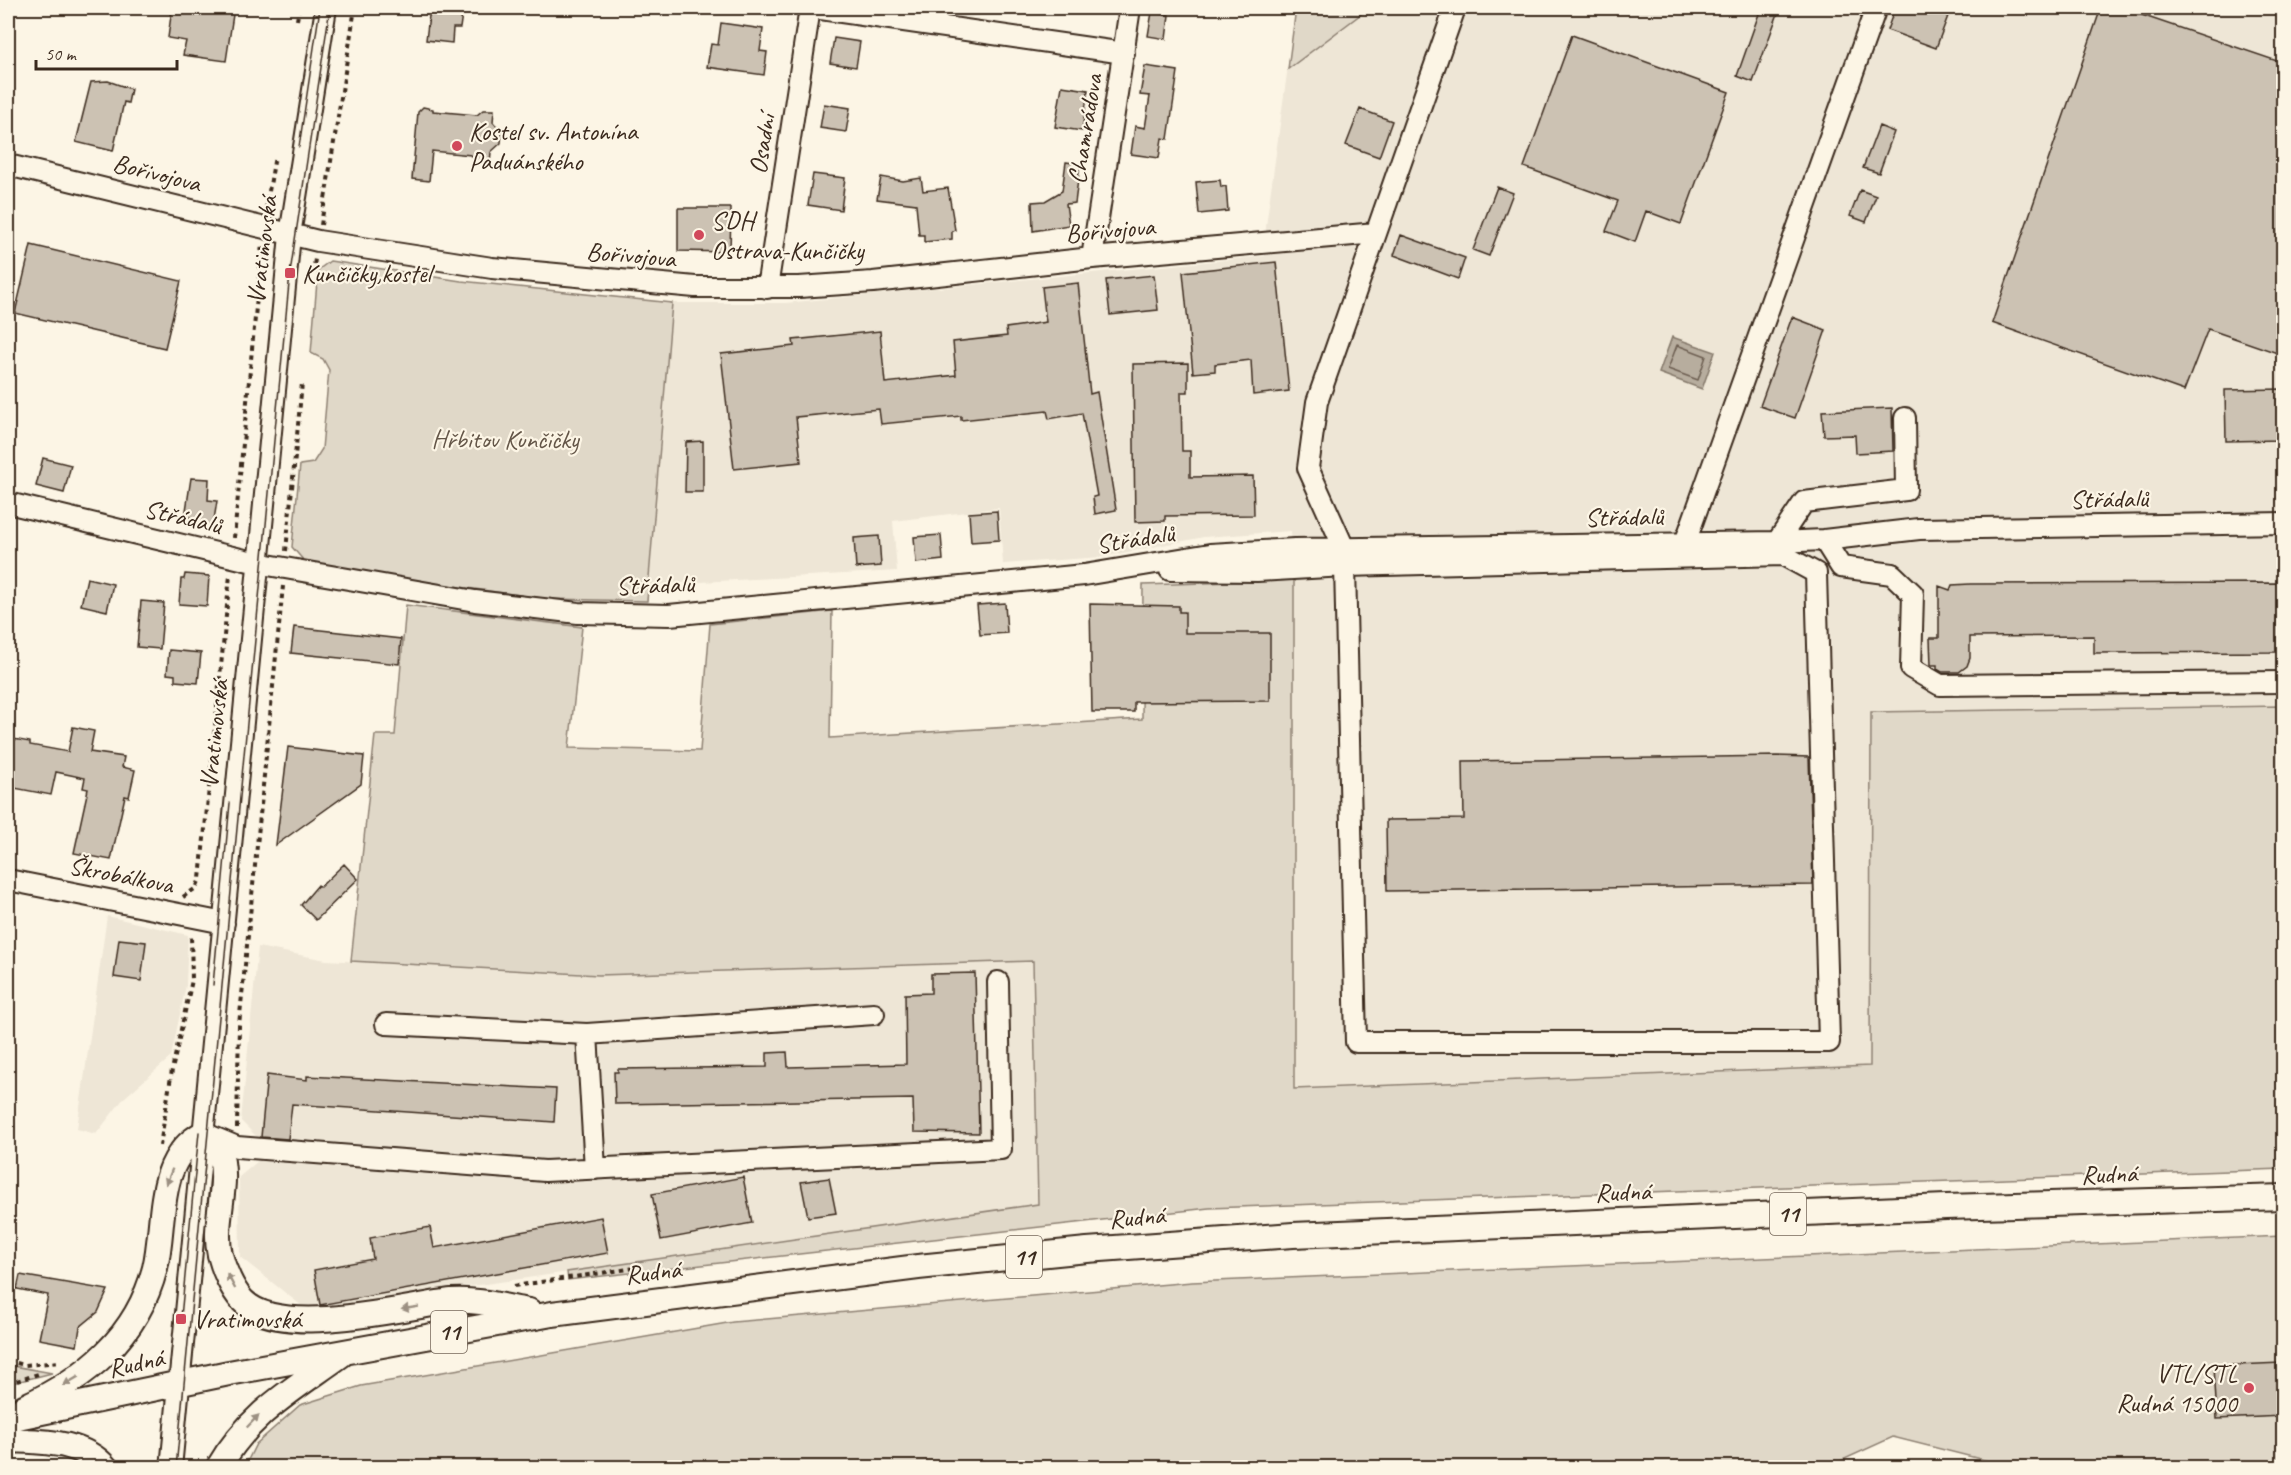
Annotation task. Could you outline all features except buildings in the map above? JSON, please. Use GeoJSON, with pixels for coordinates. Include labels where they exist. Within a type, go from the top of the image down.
{"type":"FeatureCollection","features":[{"type":"Feature","properties":{"kind":"main road"},"geometry":{"type":"LineString","coordinates":[[8,1412],[41,1399],[82,1375],[106,1355],[120,1337],[140,1305],[155,1268],[164,1191],[168,1180],[181,1150],[189,1141],[204,1133],[218,1149],[222,1171],[218,1241],[220,1255],[243,1301],[254,1308],[283,1317],[335,1320],[455,1301],[552,1314]]}},
{"type":"Feature","properties":{"kind":"main road","name":"Rudná"},"geometry":{"type":"LineString","coordinates":[[8,1419],[180,1382],[552,1314],[918,1267],[1190,1241],[1293,1234],[1922,1208],[2283,1197]]}},
{"type":"Feature","properties":{"kind":"main road"},"geometry":{"type":"LineString","coordinates":[[218,1467],[242,1431],[260,1413],[347,1350]]}},
{"type":"Feature","properties":{"kind":"main road"},"geometry":{"type":"LineString","coordinates":[[8,1440],[67,1445],[96,1458],[106,1467]]}},
{"type":"Feature","properties":{"kind":"street","name":"Vratimovská"},"geometry":{"type":"LineString","coordinates":[[171,1467],[290,235],[326,8]]}},
{"type":"Feature","properties":{"kind":"street"},"geometry":{"type":"LineString","coordinates":[[812,8],[1124,52]]}},
{"type":"Feature","properties":{"kind":"street","name":"Osadní"},"geometry":{"type":"LineString","coordinates":[[767,288],[812,8]]}},
{"type":"Feature","properties":{"kind":"street","name":"Chamrádova"},"geometry":{"type":"LineString","coordinates":[[1092,258],[1130,8]]}},
{"type":"Feature","properties":{"kind":"street"},"geometry":{"type":"LineString","coordinates":[[1345,557],[1783,555],[1816,573],[1829,1042],[1356,1042],[1345,557],[1308,468],[1317,402],[1455,8]]}},
{"type":"Feature","properties":{"kind":"street"},"geometry":{"type":"LineString","coordinates":[[1685,543],[1876,8]]}},
{"type":"Feature","properties":{"kind":"street","name":"Bořivojova"},"geometry":{"type":"LineString","coordinates":[[8,165],[318,241],[492,268],[627,283],[767,288],[873,282],[1092,258],[1376,234]]}},
{"type":"Feature","properties":{"kind":"street"},"geometry":{"type":"LineString","coordinates":[[1777,542],[1804,502],[1906,490],[1905,418]]}},
{"type":"Feature","properties":{"kind":"street","name":"Střádalů"},"geometry":{"type":"LineString","coordinates":[[8,503],[258,563],[475,601],[578,613],[669,615],[1072,576],[1210,554],[1345,557],[1685,543],[1824,540],[1919,529],[2283,523]]}},
{"type":"Feature","properties":{"kind":"street"},"geometry":{"type":"LineString","coordinates":[[1824,540],[1841,567],[1892,574],[1913,594],[1911,668],[1940,685],[2283,682]]}},
{"type":"Feature","properties":{"kind":"street","name":"Škrobálkova"},"geometry":{"type":"LineString","coordinates":[[8,880],[224,923]]}},
{"type":"Feature","properties":{"kind":"street"},"geometry":{"type":"LineString","coordinates":[[204,1133],[237,1147],[544,1171],[1001,1149],[998,982]]}},
{"type":"Feature","properties":{"kind":"street"},"geometry":{"type":"LineString","coordinates":[[386,1024],[588,1034],[874,1014]]}},
{"type":"Feature","properties":{"kind":"street"},"geometry":{"type":"LineString","coordinates":[[588,1034],[595,1169]]}},
{"type":"Feature","properties":{"kind":"path"},"geometry":{"type":"LineString","coordinates":[[297,20],[299,8]]}},
{"type":"Feature","properties":{"kind":"path"},"geometry":{"type":"LineString","coordinates":[[313,273],[355,8]]}},
{"type":"Feature","properties":{"kind":"path"},"geometry":{"type":"LineString","coordinates":[[159,1149],[172,1070],[192,980],[191,931],[178,926],[183,896],[196,888],[200,879],[264,227],[275,156]]}},
{"type":"Feature","properties":{"kind":"path"},"geometry":{"type":"LineString","coordinates":[[237,1147],[239,1025],[302,383]]}},
{"type":"Feature","properties":{"kind":"path"},"geometry":{"type":"LineString","coordinates":[[8,1361],[25,1365],[66,1362]]}},
{"type":"Feature","properties":{"kind":"shaded area"},"geometry":{"type":"Polygon","coordinates":[[[1296,8],[2283,8],[2283,706],[1871,712],[1871,1066],[1294,1089],[1294,580],[1291,531],[1204,537],[1102,557],[1003,564],[999,508],[893,521],[897,571],[648,585],[672,303],[785,303],[1265,256],[1266,226],[1296,8]]]}},
{"type":"Feature","properties":{"kind":"shaded area"},"geometry":{"type":"Polygon","coordinates":[[[107,916],[188,935],[186,985],[171,1057],[124,1098],[96,1134],[77,1129],[107,916]]]}},
{"type":"Feature","properties":{"kind":"shaded area"},"geometry":{"type":"Polygon","coordinates":[[[258,947],[326,960],[599,975],[1033,961],[1038,1204],[307,1310],[240,1257],[239,1177],[258,1161],[259,1139],[241,1121],[258,947]]]}},
{"type":"Feature","properties":{"kind":"green space"},"geometry":{"type":"Polygon","coordinates":[[[1296,8],[1369,8],[1288,69],[1296,8]]]}},
{"type":"Feature","properties":{"kind":"green space","name":"Hřbitov Kunčičky"},"geometry":{"type":"Polygon","coordinates":[[[330,261],[461,281],[672,303],[647,601],[549,599],[408,580],[305,562],[292,547],[300,465],[313,463],[322,449],[329,370],[323,359],[311,353],[318,270],[330,261]]]}},
{"type":"Feature","properties":{"kind":"green space"},"geometry":{"type":"Polygon","coordinates":[[[1294,580],[1294,1089],[1870,1066],[1871,712],[2283,706],[2283,1169],[1209,1208],[568,1280],[567,1272],[1038,1204],[1033,961],[599,975],[351,961],[375,735],[395,735],[406,605],[582,627],[569,748],[700,751],[710,624],[832,611],[830,738],[1142,719],[1143,585],[1294,580]]]}},
{"type":"Feature","properties":{"kind":"green space"},"geometry":{"type":"Polygon","coordinates":[[[2283,1236],[2283,1467],[2012,1467],[1893,1437],[1825,1468],[244,1468],[256,1444],[300,1405],[361,1386],[733,1322],[1192,1282],[2283,1236]]]}},
{"type":"Feature","properties":{"kind":"green space"},"geometry":{"type":"Polygon","coordinates":[[[8,1365],[52,1373],[8,1384],[8,1365]]]}},
{"type":"Feature","properties":{"kind":"water"},"geometry":{"type":"Polygon","coordinates":[[[1672,337],[1715,352],[1702,389],[1659,373],[1672,337]]]}},
{"type":"Feature","properties":{"kind":"tram line"},"geometry":{"type":"LineString","coordinates":[[299,147],[320,8]]}},
{"type":"Feature","properties":{"kind":"tram line"},"geometry":{"type":"LineString","coordinates":[[176,1468],[290,273],[330,8]]}},
{"type":"Feature","properties":{"kind":"tram line"},"geometry":{"type":"LineString","coordinates":[[213,985],[230,803]]}},
{"type":"Feature","properties":{"kind":"tram line"},"geometry":{"type":"LineString","coordinates":[[181,1317],[199,1132]]}},
{"type":"Feature","properties":{"kind":"place","name":"Kostel sv. Antonína Paduánského"},"geometry":{"type":"Point","coordinates":[457,146]}},
{"type":"Feature","properties":{"kind":"place","name":"SDH Ostrava-Kunčičky"},"geometry":{"type":"Point","coordinates":[699,235]}},
{"type":"Feature","properties":{"kind":"place","name":"Kunčičky,kostel"},"geometry":{"type":"Point","coordinates":[290,273]}},
{"type":"Feature","properties":{"kind":"place","name":"Vratimovská"},"geometry":{"type":"Point","coordinates":[181,1319]}},
{"type":"Feature","properties":{"kind":"place","name":"VTL/STL Rudná 15000"},"geometry":{"type":"Point","coordinates":[2249,1388]}}]}
